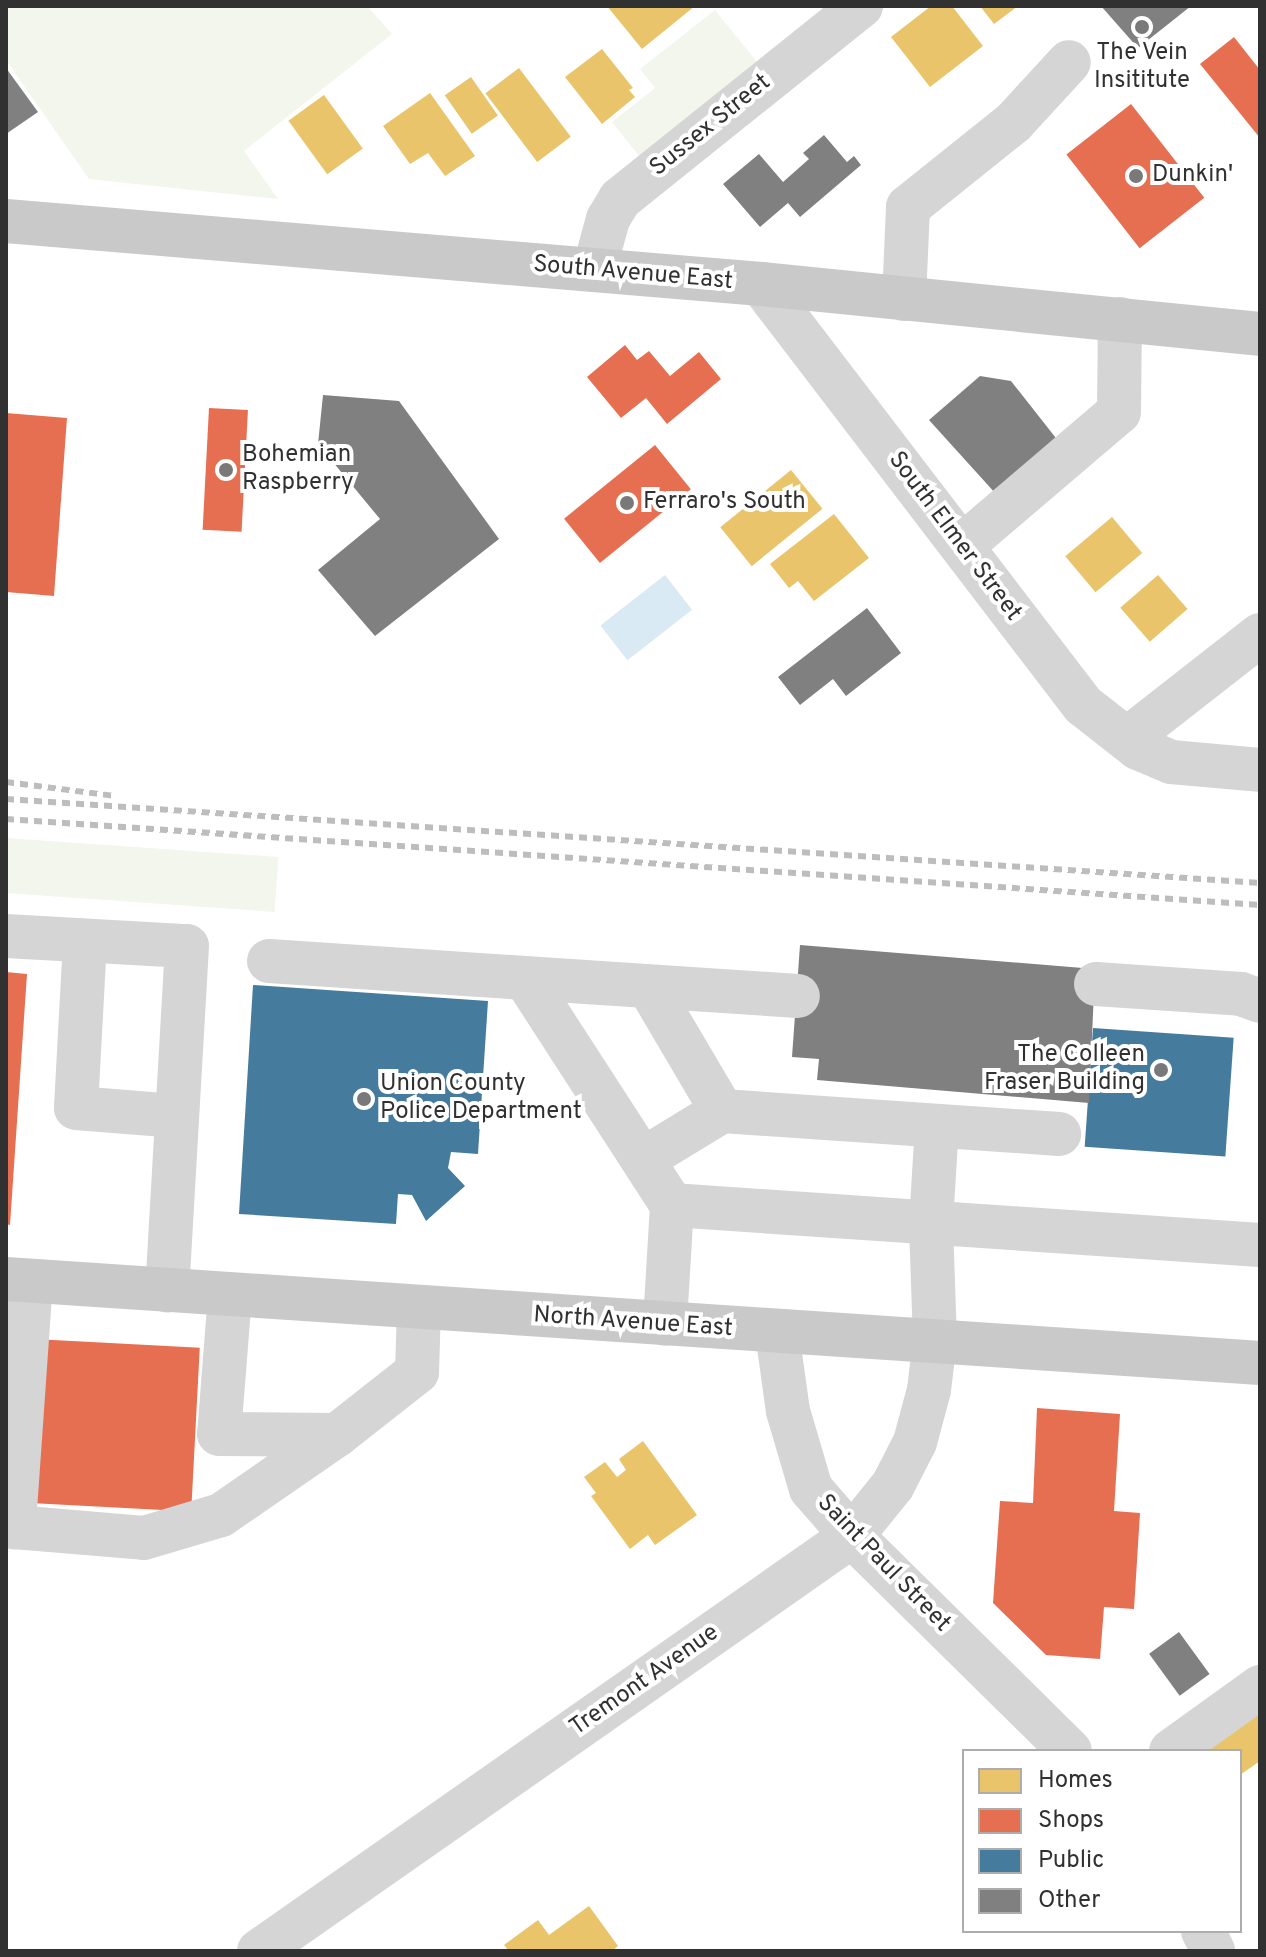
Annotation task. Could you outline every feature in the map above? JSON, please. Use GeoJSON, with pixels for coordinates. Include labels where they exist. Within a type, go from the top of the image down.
{"type":"FeatureCollection","features":[{"type":"Feature","properties":{"kind":"main road","name":"South Avenue East"},"geometry":{"type":"LineString","coordinates":[[6,221],[761,284],[1260,334]]}},
{"type":"Feature","properties":{"kind":"main road","name":"North Avenue East"},"geometry":{"type":"LineString","coordinates":[[19,1280],[1260,1363]]}},
{"type":"Feature","properties":{"kind":"street","name":"Sussex Street"},"geometry":{"type":"LineString","coordinates":[[594,270],[608,219],[620,199],[861,6]]}},
{"type":"Feature","properties":{"kind":"street"},"geometry":{"type":"LineString","coordinates":[[904,299],[908,207],[1014,122],[1069,62]]}},
{"type":"Feature","properties":{"kind":"street","name":"South Elmer Street"},"geometry":{"type":"LineString","coordinates":[[761,284],[1083,705],[1127,739],[1171,762],[1260,770]]}},
{"type":"Feature","properties":{"kind":"street"},"geometry":{"type":"LineString","coordinates":[[962,546],[1119,412],[1120,319]]}},
{"type":"Feature","properties":{"kind":"street"},"geometry":{"type":"LineString","coordinates":[[1127,739],[1260,635]]}},
{"type":"Feature","properties":{"kind":"street"},"geometry":{"type":"LineString","coordinates":[[6,936],[187,946],[167,1290]]}},
{"type":"Feature","properties":{"kind":"street"},"geometry":{"type":"LineString","coordinates":[[85,941],[76,1108],[175,1116]]}},
{"type":"Feature","properties":{"kind":"street"},"geometry":{"type":"LineString","coordinates":[[269,961],[798,996]]}},
{"type":"Feature","properties":{"kind":"street"},"geometry":{"type":"LineString","coordinates":[[525,978],[645,1158],[672,1205],[665,1324]]}},
{"type":"Feature","properties":{"kind":"street"},"geometry":{"type":"LineString","coordinates":[[1096,984],[1241,994],[1260,1001]]}},
{"type":"Feature","properties":{"kind":"street"},"geometry":{"type":"LineString","coordinates":[[649,987],[722,1111]]}},
{"type":"Feature","properties":{"kind":"street"},"geometry":{"type":"LineString","coordinates":[[645,1158],[722,1111],[1059,1134]]}},
{"type":"Feature","properties":{"kind":"street","name":"Tremont Avenue"},"geometry":{"type":"LineString","coordinates":[[259,1951],[852,1536],[893,1485],[915,1442],[929,1390],[935,1340],[931,1223],[937,1126]]}},
{"type":"Feature","properties":{"kind":"street"},"geometry":{"type":"LineString","coordinates":[[672,1205],[1260,1245]]}},
{"type":"Feature","properties":{"kind":"street"},"geometry":{"type":"LineString","coordinates":[[19,1280],[14,1527],[144,1538],[221,1515],[337,1435],[417,1372],[419,1309]]}},
{"type":"Feature","properties":{"kind":"street"},"geometry":{"type":"LineString","coordinates":[[230,1295],[219,1434],[337,1435]]}},
{"type":"Feature","properties":{"kind":"street","name":"Saint Paul Street"},"geometry":{"type":"LineString","coordinates":[[777,1332],[794,1436],[811,1489],[852,1536],[1068,1749]]}},
{"type":"Feature","properties":{"kind":"street"},"geometry":{"type":"LineString","coordinates":[[1174,1749],[1260,1687]]}},
{"type":"Feature","properties":{"kind":"street"},"geometry":{"type":"LineString","coordinates":[[1204,1933],[1213,1951]]}},
{"type":"Feature","properties":{"kind":"shaded area"},"geometry":{"type":"Polygon","coordinates":[[[6,6],[367,6],[392,34],[244,151],[278,199],[89,179],[6,60],[6,6]]]}},
{"type":"Feature","properties":{"kind":"shaded area"},"geometry":{"type":"Polygon","coordinates":[[[715,10],[757,62],[639,156],[612,122],[655,88],[640,69],[715,10]]]}},
{"type":"Feature","properties":{"kind":"shaded area"},"geometry":{"type":"Polygon","coordinates":[[[665,575],[692,610],[627,660],[600,625],[665,575]]]}},
{"type":"Feature","properties":{"kind":"shaded area"},"geometry":{"type":"Polygon","coordinates":[[[6,838],[278,857],[274,912],[6,893],[6,838]]]}},
{"type":"Feature","properties":{"kind":"building: Homes"},"geometry":{"type":"Polygon","coordinates":[[[607,6],[695,6],[642,49],[607,6]]]}},
{"type":"Feature","properties":{"kind":"building: Homes"},"geometry":{"type":"Polygon","coordinates":[[[931,6],[952,6],[983,46],[930,87],[891,37],[931,6]]]}},
{"type":"Feature","properties":{"kind":"building: Homes"},"geometry":{"type":"Polygon","coordinates":[[[980,6],[1018,6],[994,24],[980,6]]]}},
{"type":"Feature","properties":{"kind":"building: Homes"},"geometry":{"type":"Polygon","coordinates":[[[602,49],[633,88],[629,90],[635,97],[602,124],[565,77],[602,49]]]}},
{"type":"Feature","properties":{"kind":"building: Homes"},"geometry":{"type":"Polygon","coordinates":[[[519,68],[571,137],[537,162],[485,93],[519,68]]]}},
{"type":"Feature","properties":{"kind":"building: Homes"},"geometry":{"type":"Polygon","coordinates":[[[471,77],[498,116],[472,134],[445,95],[471,77]]]}},
{"type":"Feature","properties":{"kind":"building: Homes"},"geometry":{"type":"Polygon","coordinates":[[[430,93],[475,156],[445,176],[428,153],[410,164],[383,126],[430,93]]]}},
{"type":"Feature","properties":{"kind":"building: Homes"},"geometry":{"type":"Polygon","coordinates":[[[324,95],[363,148],[327,174],[288,121],[324,95]]]}},
{"type":"Feature","properties":{"kind":"building: Homes"},"geometry":{"type":"Polygon","coordinates":[[[791,470],[822,509],[752,566],[720,527],[791,470]]]}},
{"type":"Feature","properties":{"kind":"building: Homes"},"geometry":{"type":"Polygon","coordinates":[[[834,514],[869,558],[814,601],[798,581],[789,588],[770,564],[834,514]]]}},
{"type":"Feature","properties":{"kind":"building: Homes"},"geometry":{"type":"Polygon","coordinates":[[[1112,517],[1142,553],[1095,592],[1065,556],[1112,517]]]}},
{"type":"Feature","properties":{"kind":"building: Homes"},"geometry":{"type":"Polygon","coordinates":[[[1158,575],[1188,609],[1150,642],[1120,608],[1158,575]]]}},
{"type":"Feature","properties":{"kind":"building: Homes"},"geometry":{"type":"Polygon","coordinates":[[[643,1441],[697,1515],[655,1545],[648,1535],[630,1549],[591,1496],[596,1493],[584,1477],[605,1462],[617,1477],[626,1470],[619,1459],[643,1441]]]}},
{"type":"Feature","properties":{"kind":"building: Homes"},"geometry":{"type":"Polygon","coordinates":[[[1260,1704],[1260,1761],[1242,1774],[1242,1749],[1208,1749],[1204,1743],[1260,1704]]]}},
{"type":"Feature","properties":{"kind":"building: Homes"},"geometry":{"type":"Polygon","coordinates":[[[589,1906],[618,1946],[612,1951],[509,1951],[504,1945],[538,1920],[549,1935],[589,1906]]]}},
{"type":"Feature","properties":{"kind":"building: Shops"},"geometry":{"type":"Polygon","coordinates":[[[1234,37],[1260,70],[1260,138],[1200,64],[1234,37]]]}},
{"type":"Feature","properties":{"kind":"building: Shops","name":"Dunkin'"},"geometry":{"type":"Polygon","coordinates":[[[1131,104],[1204,198],[1140,248],[1066,154],[1131,104]]]}},
{"type":"Feature","properties":{"kind":"building: Shops"},"geometry":{"type":"Polygon","coordinates":[[[625,345],[637,360],[649,351],[670,376],[699,352],[721,379],[667,424],[646,398],[621,418],[587,377],[625,345]]]}},
{"type":"Feature","properties":{"kind":"building: Shops","name":"Bohemian Raspberry"},"geometry":{"type":"Polygon","coordinates":[[[209,408],[248,410],[242,532],[203,530],[209,408]]]}},
{"type":"Feature","properties":{"kind":"building: Shops"},"geometry":{"type":"Polygon","coordinates":[[[6,413],[67,418],[54,596],[6,592],[6,413]]]}},
{"type":"Feature","properties":{"kind":"building: Shops","name":"Ferraro's South"},"geometry":{"type":"Polygon","coordinates":[[[655,445],[691,489],[600,563],[564,519],[655,445]]]}},
{"type":"Feature","properties":{"kind":"building: Shops"},"geometry":{"type":"Polygon","coordinates":[[[6,972],[27,974],[10,1225],[6,1224],[6,972]]]}},
{"type":"Feature","properties":{"kind":"building: Shops"},"geometry":{"type":"Polygon","coordinates":[[[34,1339],[200,1348],[191,1511],[25,1503],[34,1339]]]}},
{"type":"Feature","properties":{"kind":"building: Shops"},"geometry":{"type":"Polygon","coordinates":[[[1037,1408],[1120,1414],[1114,1511],[1140,1513],[1134,1609],[1104,1607],[1100,1659],[1046,1655],[993,1603],[1000,1501],[1033,1503],[1037,1408]]]}},
{"type":"Feature","properties":{"kind":"building: Public","name":"Union County Police Department"},"geometry":{"type":"Polygon","coordinates":[[[253,985],[488,1001],[478,1154],[451,1152],[448,1168],[465,1186],[426,1221],[412,1195],[398,1194],[396,1224],[239,1214],[253,985]]]}},
{"type":"Feature","properties":{"kind":"building: Public","name":"The Colleen Fraser Building"},"geometry":{"type":"Polygon","coordinates":[[[1093,1028],[1234,1038],[1225,1157],[1085,1147],[1093,1028]]]}},
{"type":"Feature","properties":{"kind":"building: Other","name":"The Vein Insititute"},"geometry":{"type":"Polygon","coordinates":[[[1101,6],[1191,6],[1138,48],[1101,6]]]}},
{"type":"Feature","properties":{"kind":"building: Other"},"geometry":{"type":"Polygon","coordinates":[[[6,68],[38,112],[6,134],[6,68]]]}},
{"type":"Feature","properties":{"kind":"building: Other"},"geometry":{"type":"Polygon","coordinates":[[[824,135],[847,162],[854,156],[861,165],[800,217],[788,203],[760,227],[723,184],[759,154],[783,182],[809,159],[803,153],[824,135]]]}},
{"type":"Feature","properties":{"kind":"building: Other"},"geometry":{"type":"Polygon","coordinates":[[[980,376],[1011,381],[1059,442],[996,494],[929,420],[980,376]]]}},
{"type":"Feature","properties":{"kind":"building: Other"},"geometry":{"type":"Polygon","coordinates":[[[323,395],[399,401],[499,539],[375,636],[318,570],[380,519],[318,444],[323,395]]]}},
{"type":"Feature","properties":{"kind":"building: Other"},"geometry":{"type":"Polygon","coordinates":[[[867,608],[901,653],[846,696],[833,679],[800,705],[778,677],[867,608]]]}},
{"type":"Feature","properties":{"kind":"building: Other"},"geometry":{"type":"Polygon","coordinates":[[[800,945],[1095,969],[1089,1103],[817,1080],[819,1059],[792,1057],[800,945]]]}},
{"type":"Feature","properties":{"kind":"building: Other"},"geometry":{"type":"Polygon","coordinates":[[[1179,1632],[1210,1674],[1180,1696],[1149,1654],[1179,1632]]]}},
{"type":"Feature","properties":{"kind":"railway"},"geometry":{"type":"LineString","coordinates":[[6,782],[116,796]]}},
{"type":"Feature","properties":{"kind":"railway"},"geometry":{"type":"LineString","coordinates":[[6,799],[1260,883]]}},
{"type":"Feature","properties":{"kind":"railway"},"geometry":{"type":"LineString","coordinates":[[6,819],[1260,905]]}},
{"type":"Feature","properties":{"kind":"place","name":"The Vein Insititute"},"geometry":{"type":"Point","coordinates":[1142,27]}},
{"type":"Feature","properties":{"kind":"place","name":"Dunkin'"},"geometry":{"type":"Point","coordinates":[1136,176]}},
{"type":"Feature","properties":{"kind":"place","name":"Bohemian Raspberry"},"geometry":{"type":"Point","coordinates":[226,470]}},
{"type":"Feature","properties":{"kind":"place","name":"Ferraro's South"},"geometry":{"type":"Point","coordinates":[627,503]}},
{"type":"Feature","properties":{"kind":"place","name":"The Colleen Fraser Building"},"geometry":{"type":"Point","coordinates":[1161,1070]}},
{"type":"Feature","properties":{"kind":"place","name":"Union County Police Department"},"geometry":{"type":"Point","coordinates":[364,1099]}}]}
